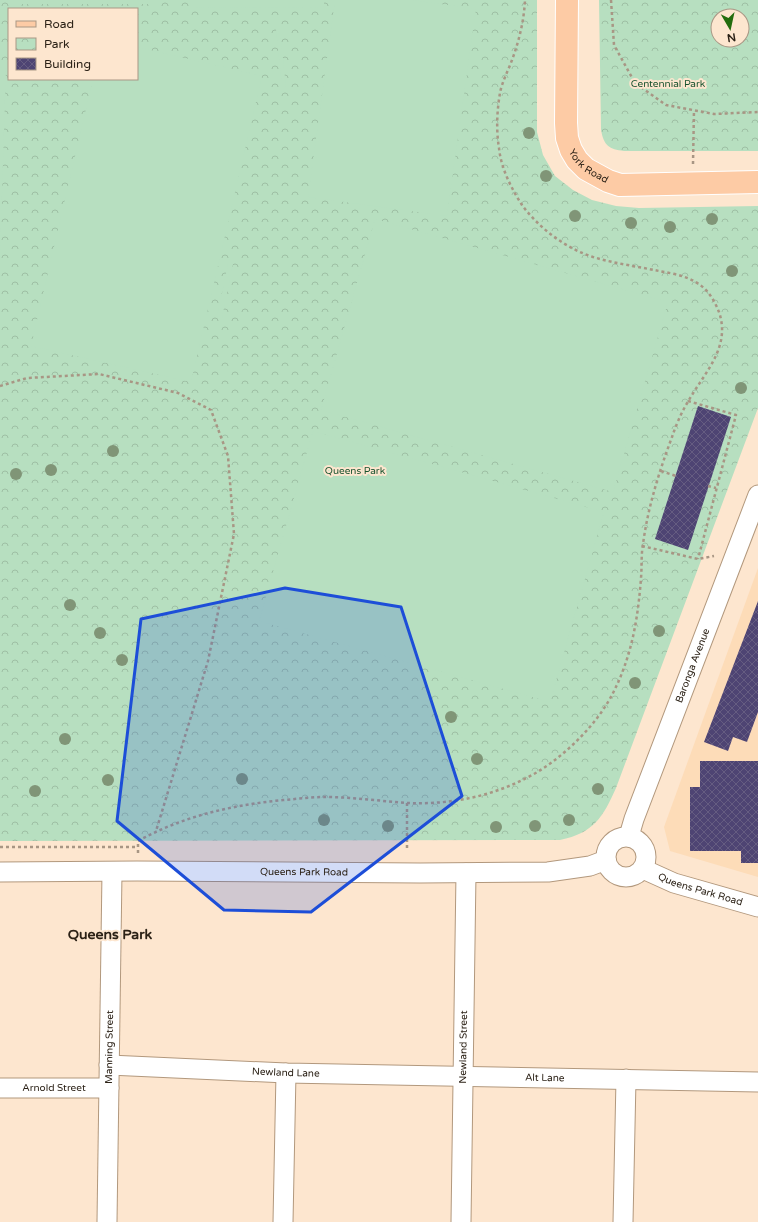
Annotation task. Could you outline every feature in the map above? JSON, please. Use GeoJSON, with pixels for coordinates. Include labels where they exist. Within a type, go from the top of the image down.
{"type":"FeatureCollection","features":[{"type":"Feature","properties":{"kind":"main road","name":"York Road"},"geometry":{"type":"LineString","coordinates":[[567,0],[567,138],[571,150],[577,160],[586,169],[598,177],[620,185],[758,182]]}},
{"type":"Feature","properties":{"kind":"street","name":"Baronga Avenue"},"geometry":{"type":"LineString","coordinates":[[629,836],[634,819],[758,495]]}},
{"type":"Feature","properties":{"kind":"street"},"geometry":{"type":"LineString","coordinates":[[629,836],[636,838],[646,849],[646,863],[643,869],[632,876],[618,876],[608,867],[606,860],[608,848],[611,842],[616,838],[629,836]]}},
{"type":"Feature","properties":{"kind":"street","name":"Queens Park Road"},"geometry":{"type":"LineString","coordinates":[[0,872],[548,872],[590,866],[606,860]]}},
{"type":"Feature","properties":{"kind":"street","name":"Queens Park Road"},"geometry":{"type":"LineString","coordinates":[[643,869],[674,883],[758,907]]}},
{"type":"Feature","properties":{"kind":"street","name":"Manning Street"},"geometry":{"type":"LineString","coordinates":[[107,1222],[112,872]]}},
{"type":"Feature","properties":{"kind":"street","name":"Newland Street"},"geometry":{"type":"LineString","coordinates":[[461,1222],[466,873]]}},
{"type":"Feature","properties":{"kind":"street","name":"Newland Lane"},"geometry":{"type":"LineString","coordinates":[[109,1065],[286,1073],[464,1076]]}},
{"type":"Feature","properties":{"kind":"street"},"geometry":{"type":"LineString","coordinates":[[283,1222],[286,1073]]}},
{"type":"Feature","properties":{"kind":"street","name":"Alt Lane"},"geometry":{"type":"LineString","coordinates":[[464,1076],[758,1082]]}},
{"type":"Feature","properties":{"kind":"street"},"geometry":{"type":"LineString","coordinates":[[623,1222],[626,1080]]}},
{"type":"Feature","properties":{"kind":"street","name":"Arnold Street"},"geometry":{"type":"LineString","coordinates":[[0,1088],[108,1088]]}},
{"type":"Feature","properties":{"kind":"path"},"geometry":{"type":"LineString","coordinates":[[0,847],[138,847],[138,841],[156,831],[192,818],[233,806],[265,802],[323,797],[407,803],[436,803],[463,800],[489,794],[510,786],[555,760],[573,745],[590,727],[613,695],[627,661],[634,637],[642,546],[650,504],[673,435],[688,401],[708,371],[722,341],[723,328],[714,302],[707,291],[698,284],[686,277],[593,257],[574,249],[543,228],[528,213],[509,182],[499,148],[498,117],[500,90],[518,44],[525,0]]}},
{"type":"Feature","properties":{"kind":"path"},"geometry":{"type":"LineString","coordinates":[[611,0],[614,45],[635,83],[666,105],[714,114],[758,112]]}},
{"type":"Feature","properties":{"kind":"path"},"geometry":{"type":"LineString","coordinates":[[694,110],[694,183]]}},
{"type":"Feature","properties":{"kind":"path"},"geometry":{"type":"LineString","coordinates":[[0,386],[27,378],[99,374],[178,393],[211,410],[228,456],[234,534],[208,661],[156,831]]}},
{"type":"Feature","properties":{"kind":"path"},"geometry":{"type":"LineString","coordinates":[[688,401],[736,415],[698,559]]}},
{"type":"Feature","properties":{"kind":"path"},"geometry":{"type":"LineString","coordinates":[[661,471],[676,476]]}},
{"type":"Feature","properties":{"kind":"path"},"geometry":{"type":"LineString","coordinates":[[708,486],[716,488]]}},
{"type":"Feature","properties":{"kind":"path"},"geometry":{"type":"LineString","coordinates":[[642,546],[698,559],[715,556]]}},
{"type":"Feature","properties":{"kind":"path"},"geometry":{"type":"LineString","coordinates":[[407,803],[407,848]]}},
{"type":"Feature","properties":{"kind":"highlighted area"},"geometry":{"type":"Polygon","coordinates":[[[285,588],[401,607],[462,796],[311,912],[224,910],[117,821],[141,619],[285,588]]]}},
{"type":"Feature","properties":{"kind":"shaded area"},"geometry":{"type":"Polygon","coordinates":[[[758,568],[758,877],[670,851],[664,827],[758,568]]]}},
{"type":"Feature","properties":{"kind":"green space","name":"Queens Park"},"geometry":{"type":"Polygon","coordinates":[[[0,0],[537,0],[537,132],[543,155],[555,176],[573,190],[592,200],[616,206],[639,208],[758,206],[758,408],[616,788],[607,807],[596,822],[581,833],[560,840],[0,841],[0,0]]]}},
{"type":"Feature","properties":{"kind":"green space"},"geometry":{"type":"Polygon","coordinates":[[[14,0],[158,0],[158,4],[14,4],[14,0]]]}},
{"type":"Feature","properties":{"kind":"green space"},"geometry":{"type":"Polygon","coordinates":[[[189,0],[324,0],[324,8],[189,7],[189,0]]]}},
{"type":"Feature","properties":{"kind":"green space"},"geometry":{"type":"Polygon","coordinates":[[[335,0],[412,0],[476,9],[447,216],[308,197],[335,0]]]}},
{"type":"Feature","properties":{"kind":"green space","name":"Centennial Park"},"geometry":{"type":"Polygon","coordinates":[[[599,0],[758,0],[758,151],[624,151],[611,148],[604,140],[601,130],[599,0]]]}},
{"type":"Feature","properties":{"kind":"green space"},"geometry":{"type":"Polygon","coordinates":[[[276,30],[280,30],[286,87],[282,87],[276,30]]]}},
{"type":"Feature","properties":{"kind":"green space"},"geometry":{"type":"Polygon","coordinates":[[[138,47],[262,76],[191,382],[31,346],[93,80],[138,80],[138,47]]]}},
{"type":"Feature","properties":{"kind":"green space"},"geometry":{"type":"Polygon","coordinates":[[[0,67],[6,68],[0,259],[0,67]]]}},
{"type":"Feature","properties":{"kind":"green space"},"geometry":{"type":"Polygon","coordinates":[[[375,219],[668,302],[613,492],[321,410],[375,219]]]}},
{"type":"Feature","properties":{"kind":"green space"},"geometry":{"type":"Polygon","coordinates":[[[228,264],[233,264],[222,318],[217,317],[228,264]]]}},
{"type":"Feature","properties":{"kind":"green space"},"geometry":{"type":"Polygon","coordinates":[[[313,431],[604,512],[550,702],[259,621],[313,431]]]}},
{"type":"Feature","properties":{"kind":"building"},"geometry":{"type":"Polygon","coordinates":[[[698,406],[731,417],[688,550],[655,539],[698,406]]]}},
{"type":"Feature","properties":{"kind":"building"},"geometry":{"type":"Polygon","coordinates":[[[758,601],[758,712],[747,742],[733,737],[728,751],[704,742],[758,601]]]}},
{"type":"Feature","properties":{"kind":"building"},"geometry":{"type":"Polygon","coordinates":[[[700,761],[758,761],[758,863],[741,863],[741,851],[690,851],[690,787],[700,787],[700,761]]]}},
{"type":"Feature","properties":{"kind":"district","name":"Queens Park"},"geometry":{"type":"Point","coordinates":[110,934]}}]}
